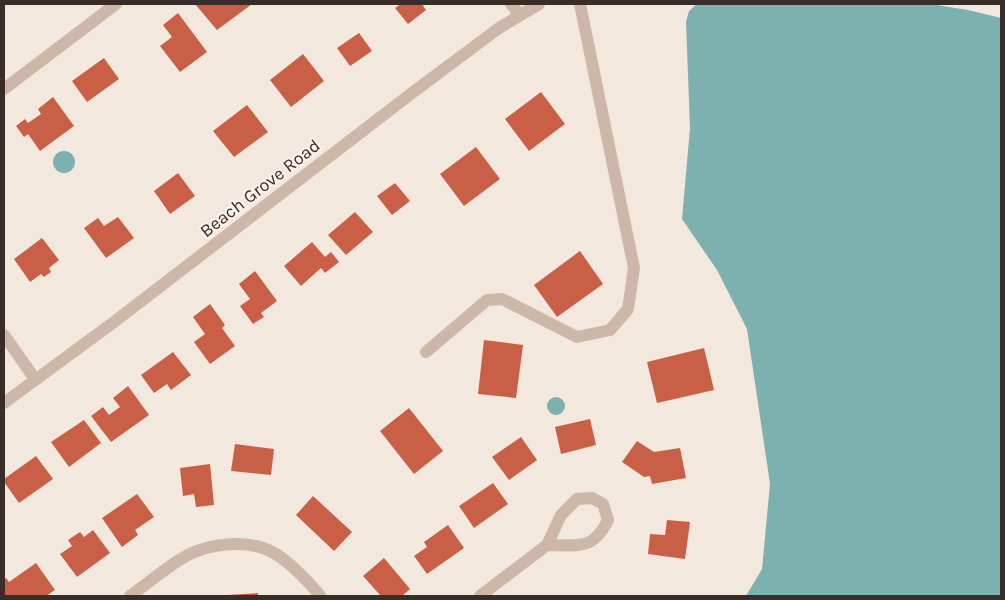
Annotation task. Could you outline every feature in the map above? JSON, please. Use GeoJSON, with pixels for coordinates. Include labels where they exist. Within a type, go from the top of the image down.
{"type":"FeatureCollection","features":[{"type":"Feature","properties":{"kind":"street"},"geometry":{"type":"LineString","coordinates":[[4,89],[116,4]]}},
{"type":"Feature","properties":{"kind":"street"},"geometry":{"type":"LineString","coordinates":[[511,4],[520,15]]}},
{"type":"Feature","properties":{"kind":"street","name":"Beach Grove Road"},"geometry":{"type":"LineString","coordinates":[[4,403],[122,316],[426,83],[500,28],[539,4]]}},
{"type":"Feature","properties":{"kind":"street"},"geometry":{"type":"LineString","coordinates":[[426,352],[487,300],[502,299],[577,337],[610,330],[628,309],[634,268],[580,4]]}},
{"type":"Feature","properties":{"kind":"street"},"geometry":{"type":"LineString","coordinates":[[4,335],[35,379]]}},
{"type":"Feature","properties":{"kind":"street"},"geometry":{"type":"LineString","coordinates":[[480,596],[547,545],[561,515],[577,499],[592,498],[603,504],[608,520],[602,533],[587,544],[547,545]]}},
{"type":"Feature","properties":{"kind":"street"},"geometry":{"type":"LineString","coordinates":[[130,596],[187,556],[210,548],[231,544],[256,546],[273,552],[309,582],[320,596]]}},
{"type":"Feature","properties":{"kind":"water"},"geometry":{"type":"Polygon","coordinates":[[[697,4],[930,4],[1001,18],[1001,596],[746,596],[762,569],[770,484],[747,329],[717,270],[682,219],[690,128],[686,22],[689,11],[697,4]]]}},
{"type":"Feature","properties":{"kind":"water"},"geometry":{"type":"Polygon","coordinates":[[[64,151],[72,154],[75,162],[72,170],[64,173],[56,170],[53,162],[56,154],[64,151]]]}},
{"type":"Feature","properties":{"kind":"water"},"geometry":{"type":"Polygon","coordinates":[[[552,397],[560,397],[565,402],[563,413],[552,415],[547,410],[547,402],[552,397]]]}},
{"type":"Feature","properties":{"kind":"building"},"geometry":{"type":"Polygon","coordinates":[[[195,4],[252,4],[217,30],[195,4]]]}},
{"type":"Feature","properties":{"kind":"building"},"geometry":{"type":"Polygon","coordinates":[[[401,4],[422,4],[426,10],[408,24],[395,8],[401,4]]]}},
{"type":"Feature","properties":{"kind":"building"},"geometry":{"type":"Polygon","coordinates":[[[178,13],[207,52],[180,72],[160,46],[172,37],[163,25],[178,13]]]}},
{"type":"Feature","properties":{"kind":"building"},"geometry":{"type":"Polygon","coordinates":[[[359,33],[372,51],[350,66],[337,48],[359,33]]]}},
{"type":"Feature","properties":{"kind":"building"},"geometry":{"type":"Polygon","coordinates":[[[303,54],[324,81],[291,107],[270,80],[303,54]]]}},
{"type":"Feature","properties":{"kind":"building"},"geometry":{"type":"Polygon","coordinates":[[[104,58],[119,79],[87,102],[72,81],[104,58]]]}},
{"type":"Feature","properties":{"kind":"building"},"geometry":{"type":"Polygon","coordinates":[[[541,92],[565,124],[529,151],[505,119],[541,92]]]}},
{"type":"Feature","properties":{"kind":"building"},"geometry":{"type":"Polygon","coordinates":[[[53,97],[74,126],[40,151],[28,134],[24,137],[16,126],[25,119],[28,123],[41,114],[38,109],[53,97]]]}},
{"type":"Feature","properties":{"kind":"building"},"geometry":{"type":"Polygon","coordinates":[[[247,105],[268,132],[234,157],[213,131],[247,105]]]}},
{"type":"Feature","properties":{"kind":"building"},"geometry":{"type":"Polygon","coordinates":[[[476,147],[500,179],[464,206],[440,174],[476,147]]]}},
{"type":"Feature","properties":{"kind":"building"},"geometry":{"type":"Polygon","coordinates":[[[178,173],[195,196],[170,214],[154,191],[178,173]]]}},
{"type":"Feature","properties":{"kind":"building"},"geometry":{"type":"Polygon","coordinates":[[[395,183],[410,201],[392,215],[377,196],[395,183]]]}},
{"type":"Feature","properties":{"kind":"building"},"geometry":{"type":"Polygon","coordinates":[[[355,212],[373,232],[346,255],[328,235],[355,212]]]}},
{"type":"Feature","properties":{"kind":"building"},"geometry":{"type":"Polygon","coordinates":[[[118,217],[134,238],[106,258],[84,228],[98,218],[104,226],[118,217]]]}},
{"type":"Feature","properties":{"kind":"building"},"geometry":{"type":"Polygon","coordinates":[[[42,238],[59,260],[49,268],[51,272],[44,277],[41,274],[30,282],[14,259],[42,238]]]}},
{"type":"Feature","properties":{"kind":"building"},"geometry":{"type":"Polygon","coordinates":[[[312,242],[325,257],[331,252],[339,262],[325,273],[321,268],[301,286],[284,266],[312,242]]]}},
{"type":"Feature","properties":{"kind":"building"},"geometry":{"type":"Polygon","coordinates":[[[580,251],[603,284],[557,317],[534,285],[580,251]]]}},
{"type":"Feature","properties":{"kind":"building"},"geometry":{"type":"Polygon","coordinates":[[[255,271],[277,301],[261,313],[264,317],[253,324],[240,306],[250,299],[239,284],[255,271]]]}},
{"type":"Feature","properties":{"kind":"building"},"geometry":{"type":"Polygon","coordinates":[[[210,304],[225,325],[222,328],[235,346],[210,364],[194,342],[205,334],[193,317],[210,304]]]}},
{"type":"Feature","properties":{"kind":"building"},"geometry":{"type":"Polygon","coordinates":[[[484,340],[523,345],[516,398],[478,394],[484,340]]]}},
{"type":"Feature","properties":{"kind":"building"},"geometry":{"type":"Polygon","coordinates":[[[704,348],[714,390],[657,403],[647,362],[704,348]]]}},
{"type":"Feature","properties":{"kind":"building"},"geometry":{"type":"Polygon","coordinates":[[[173,352],[191,375],[171,390],[167,384],[154,393],[141,375],[173,352]]]}},
{"type":"Feature","properties":{"kind":"building"},"geometry":{"type":"Polygon","coordinates":[[[128,386],[149,415],[111,442],[91,416],[103,407],[109,415],[120,407],[113,398],[128,386]]]}},
{"type":"Feature","properties":{"kind":"building"},"geometry":{"type":"Polygon","coordinates":[[[409,408],[443,451],[414,474],[380,431],[409,408]]]}},
{"type":"Feature","properties":{"kind":"building"},"geometry":{"type":"Polygon","coordinates":[[[590,419],[596,445],[561,454],[555,427],[590,419]]]}},
{"type":"Feature","properties":{"kind":"building"},"geometry":{"type":"Polygon","coordinates":[[[84,420],[101,443],[69,467],[51,442],[84,420]]]}},
{"type":"Feature","properties":{"kind":"building"},"geometry":{"type":"Polygon","coordinates":[[[521,437],[537,460],[509,480],[492,457],[521,437]]]}},
{"type":"Feature","properties":{"kind":"building"},"geometry":{"type":"Polygon","coordinates":[[[637,441],[654,452],[680,448],[686,478],[652,484],[650,476],[644,477],[622,462],[637,441]]]}},
{"type":"Feature","properties":{"kind":"building"},"geometry":{"type":"Polygon","coordinates":[[[235,444],[274,449],[271,475],[231,471],[235,444]]]}},
{"type":"Feature","properties":{"kind":"building"},"geometry":{"type":"Polygon","coordinates":[[[36,456],[53,479],[19,503],[4,482],[4,479],[36,456]]]}},
{"type":"Feature","properties":{"kind":"building"},"geometry":{"type":"Polygon","coordinates":[[[210,464],[214,505],[196,507],[194,494],[183,496],[180,468],[210,464]]]}},
{"type":"Feature","properties":{"kind":"building"},"geometry":{"type":"Polygon","coordinates":[[[493,483],[508,504],[474,528],[459,506],[493,483]]]}},
{"type":"Feature","properties":{"kind":"building"},"geometry":{"type":"Polygon","coordinates":[[[137,494],[154,517],[135,530],[138,535],[122,547],[102,518],[137,494]]]}},
{"type":"Feature","properties":{"kind":"building"},"geometry":{"type":"Polygon","coordinates":[[[313,496],[352,532],[334,551],[296,515],[313,496]]]}},
{"type":"Feature","properties":{"kind":"building"},"geometry":{"type":"Polygon","coordinates":[[[667,520],[690,522],[685,559],[648,554],[650,534],[665,535],[667,520]]]}},
{"type":"Feature","properties":{"kind":"building"},"geometry":{"type":"Polygon","coordinates":[[[448,525],[464,548],[427,574],[414,556],[427,547],[424,542],[448,525]]]}},
{"type":"Feature","properties":{"kind":"building"},"geometry":{"type":"Polygon","coordinates":[[[93,530],[110,553],[77,577],[60,554],[72,546],[68,540],[80,532],[84,537],[93,530]]]}},
{"type":"Feature","properties":{"kind":"building"},"geometry":{"type":"Polygon","coordinates":[[[384,558],[410,589],[402,596],[381,596],[363,576],[384,558]]]}},
{"type":"Feature","properties":{"kind":"building"},"geometry":{"type":"Polygon","coordinates":[[[36,563],[55,590],[46,596],[4,596],[4,580],[6,578],[9,582],[36,563]]]}},
{"type":"Feature","properties":{"kind":"building"},"geometry":{"type":"Polygon","coordinates":[[[258,593],[258,596],[227,595],[258,593]]]}}]}
